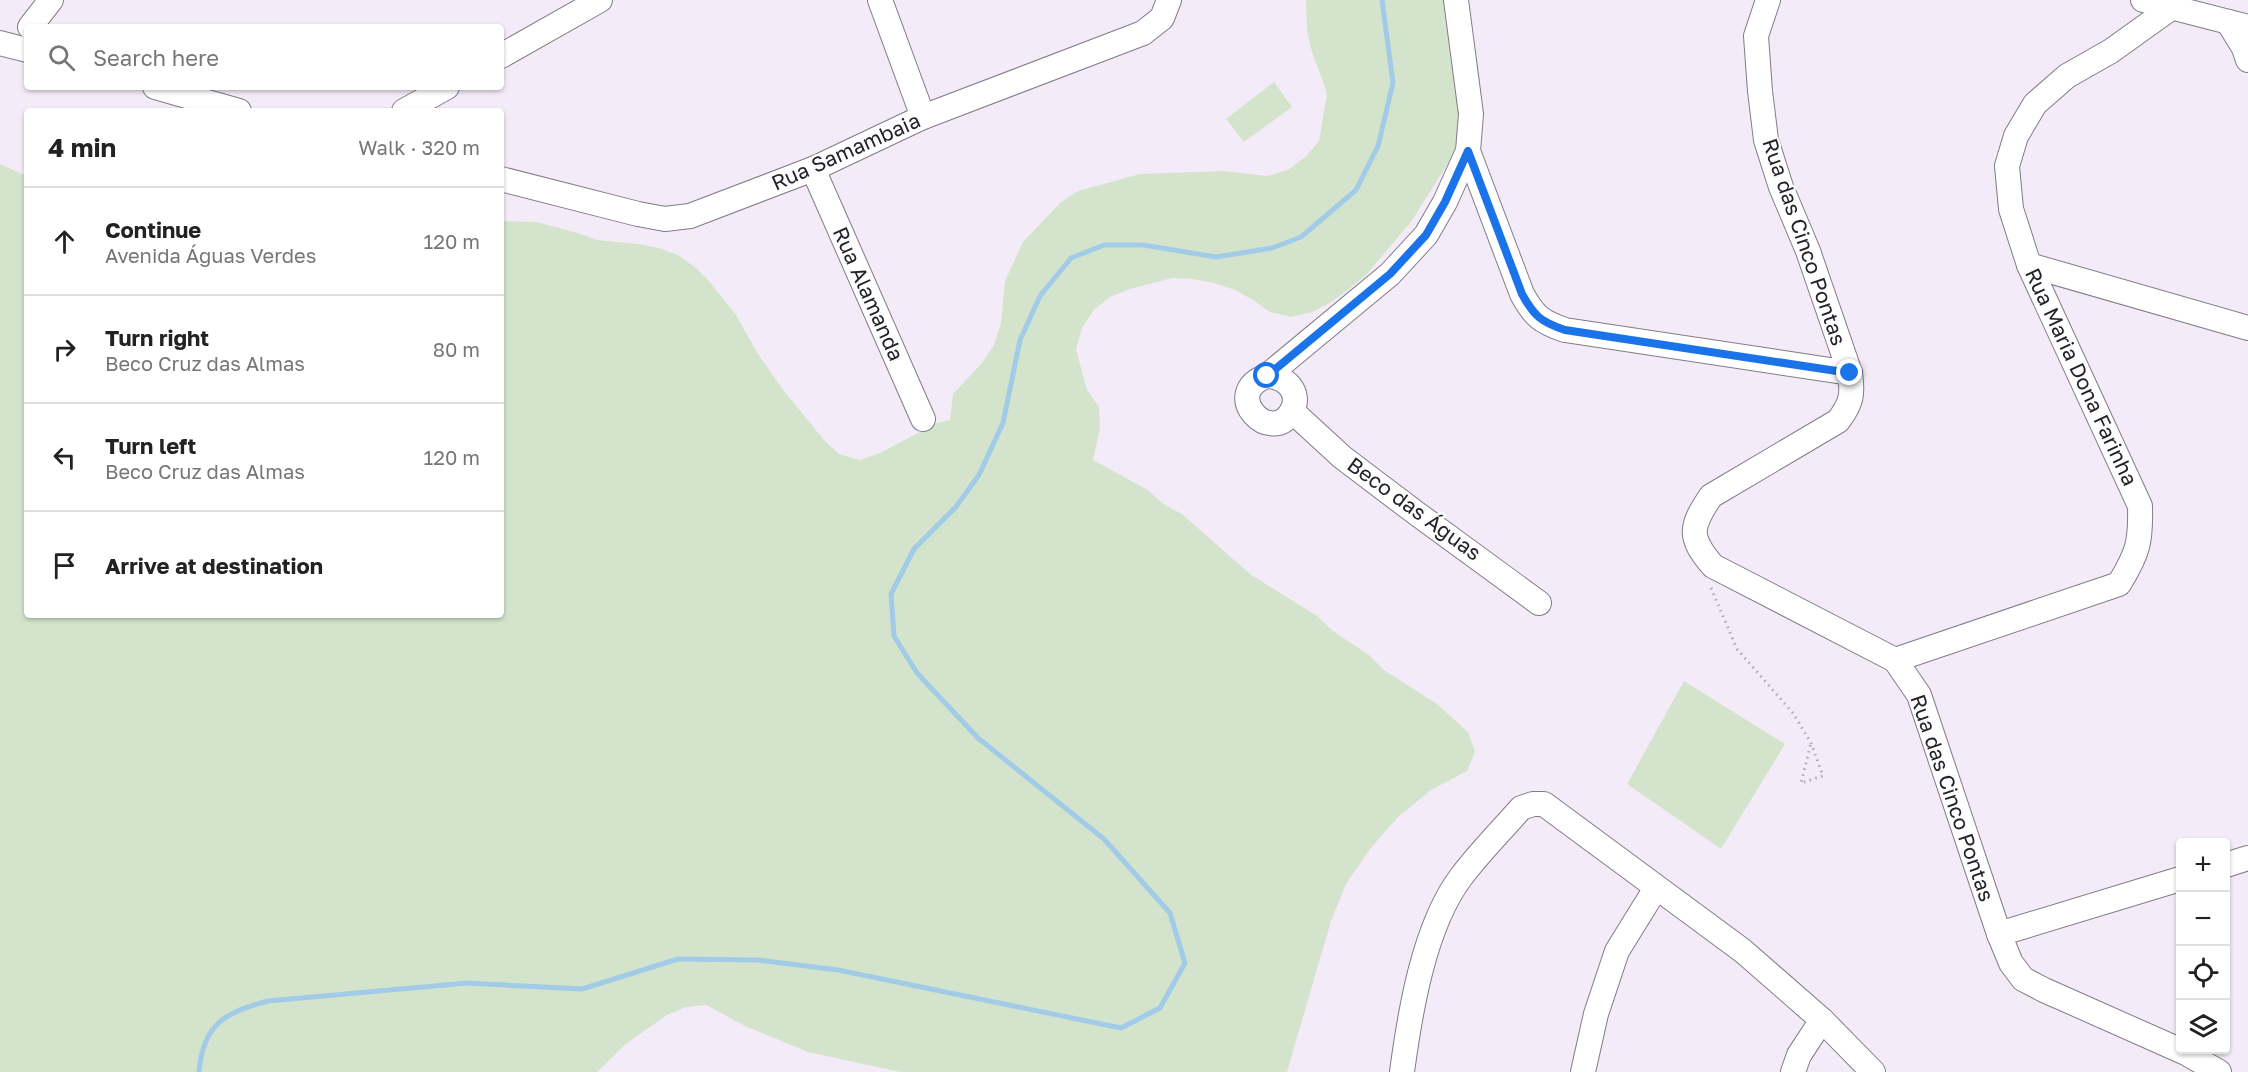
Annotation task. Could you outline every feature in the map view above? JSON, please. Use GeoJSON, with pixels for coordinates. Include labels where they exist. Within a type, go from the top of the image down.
{"type":"FeatureCollection","features":[{"type":"Feature","properties":{"kind":"street"},"geometry":{"type":"LineString","coordinates":[[32,24],[51,0]]}},
{"type":"Feature","properties":{"kind":"street"},"geometry":{"type":"LineString","coordinates":[[504,54],[600,0]]}},
{"type":"Feature","properties":{"kind":"street"},"geometry":{"type":"LineString","coordinates":[[880,0],[923,117]]}},
{"type":"Feature","properties":{"kind":"street","name":"Rua Samambaia"},"geometry":{"type":"LineString","coordinates":[[504,180],[638,214],[665,219],[690,216],[813,169],[923,117],[1143,33],[1162,18],[1168,0]]}},
{"type":"Feature","properties":{"kind":"street"},"geometry":{"type":"LineString","coordinates":[[1267,376],[1275,376],[1288,383],[1294,396],[1292,411],[1280,422],[1272,423],[1257,418],[1251,412],[1248,405],[1250,390],[1254,383],[1267,376],[1390,274],[1426,235],[1445,202],[1468,151],[1472,114],[1456,0]]}},
{"type":"Feature","properties":{"kind":"street","name":"Rua das Cinco Pontas"},"geometry":{"type":"LineString","coordinates":[[1768,0],[1756,36],[1766,140],[1808,251],[1850,373],[1852,388],[1849,406],[1838,421],[1711,496],[1694,526],[1694,540],[1701,553],[1713,566],[1894,660],[1919,695],[1999,934],[2011,963],[2023,979],[2187,1053],[2219,1072]]}},
{"type":"Feature","properties":{"kind":"street"},"geometry":{"type":"LineString","coordinates":[[2143,0],[2238,25],[2248,60]]}},
{"type":"Feature","properties":{"kind":"street","name":"Rua Maria Dona Farinha"},"geometry":{"type":"LineString","coordinates":[[1894,660],[2119,584],[2133,561],[2141,535],[2140,506],[2029,265],[2011,209],[2007,166],[2016,135],[2035,104],[2067,76],[2111,51],[2172,8]]}},
{"type":"Feature","properties":{"kind":"street"},"geometry":{"type":"LineString","coordinates":[[165,90],[228,108]]}},
{"type":"Feature","properties":{"kind":"street"},"geometry":{"type":"LineString","coordinates":[[409,108],[442,90]]}},
{"type":"Feature","properties":{"kind":"street"},"geometry":{"type":"LineString","coordinates":[[1468,151],[1522,294],[1532,313],[1549,325],[1565,330],[1850,373]]}},
{"type":"Feature","properties":{"kind":"street","name":"Rua Alamanda"},"geometry":{"type":"LineString","coordinates":[[813,169],[923,419]]}},
{"type":"Feature","properties":{"kind":"street"},"geometry":{"type":"LineString","coordinates":[[2029,265],[2248,328]]}},
{"type":"Feature","properties":{"kind":"street","name":"Beco das Águas"},"geometry":{"type":"LineString","coordinates":[[1292,411],[1342,457],[1539,603]]}},
{"type":"Feature","properties":{"kind":"street"},"geometry":{"type":"LineString","coordinates":[[1402,1072],[1410,1015],[1436,921],[1460,878],[1521,808],[1533,804],[1544,804],[1743,951],[1822,1020],[1873,1072]]}},
{"type":"Feature","properties":{"kind":"street"},"geometry":{"type":"LineString","coordinates":[[2230,864],[2248,858]]}},
{"type":"Feature","properties":{"kind":"street"},"geometry":{"type":"LineString","coordinates":[[1999,934],[2176,881]]}},
{"type":"Feature","properties":{"kind":"street"},"geometry":{"type":"LineString","coordinates":[[1583,1072],[1596,1014],[1617,951],[1656,888]]}},
{"type":"Feature","properties":{"kind":"street"},"geometry":{"type":"LineString","coordinates":[[1793,1072],[1799,1055],[1822,1020]]}},
{"type":"Feature","properties":{"kind":"path"},"geometry":{"type":"LineString","coordinates":[[1713,566],[1708,582],[1737,649],[1793,713],[1811,743],[1824,776],[1801,783],[1811,743]]}},
{"type":"Feature","properties":{"kind":"green space"},"geometry":{"type":"Polygon","coordinates":[[[1306,0],[1447,0],[1460,118],[1457,146],[1411,222],[1366,275],[1330,303],[1312,312],[1291,317],[1270,312],[1235,290],[1214,283],[1172,278],[1110,297],[1094,310],[1082,328],[1076,349],[1087,390],[1099,407],[1100,428],[1093,460],[1148,490],[1163,504],[1182,514],[1250,574],[1317,616],[1333,631],[1369,655],[1384,670],[1437,704],[1468,732],[1475,752],[1467,771],[1431,790],[1397,818],[1370,849],[1346,884],[1331,921],[1287,1072],[900,1072],[808,1052],[745,1026],[706,1005],[686,1007],[667,1015],[627,1043],[597,1072],[0,1072],[0,164],[24,175],[24,618],[504,618],[504,221],[537,222],[597,240],[639,244],[678,255],[710,282],[736,315],[758,354],[784,391],[824,440],[839,454],[860,460],[880,453],[937,423],[950,420],[953,394],[982,363],[994,345],[1001,323],[1005,281],[1023,242],[1060,203],[1078,191],[1140,174],[1224,171],[1267,176],[1288,170],[1305,157],[1319,141],[1327,93],[1307,31],[1306,0]]]}},
{"type":"Feature","properties":{"kind":"green space"},"geometry":{"type":"Polygon","coordinates":[[[1274,82],[1292,107],[1244,142],[1226,119],[1274,82]]]}},
{"type":"Feature","properties":{"kind":"green space"},"geometry":{"type":"Polygon","coordinates":[[[1684,681],[1785,744],[1721,849],[1627,784],[1684,681]]]}},
{"type":"Feature","properties":{"kind":"waterway"},"geometry":{"type":"LineString","coordinates":[[199,1072],[205,1042],[211,1031],[228,1016],[268,1001],[467,983],[582,989],[678,959],[758,960],[838,970],[1121,1028],[1160,1008],[1185,963],[1170,913],[1104,839],[978,738],[917,673],[894,636],[891,594],[914,549],[955,508],[979,475],[1003,423],[1020,340],[1040,296],[1071,258],[1104,245],[1143,245],[1216,257],[1272,248],[1301,237],[1356,190],[1378,146],[1393,83],[1382,0]]}},
{"type":"Feature","properties":{"kind":"route"},"geometry":{"type":"LineString","coordinates":[[1267,376],[1390,274],[1426,235],[1445,202],[1468,151],[1522,294],[1532,313],[1549,325],[1565,330],[1850,373]]}}]}
